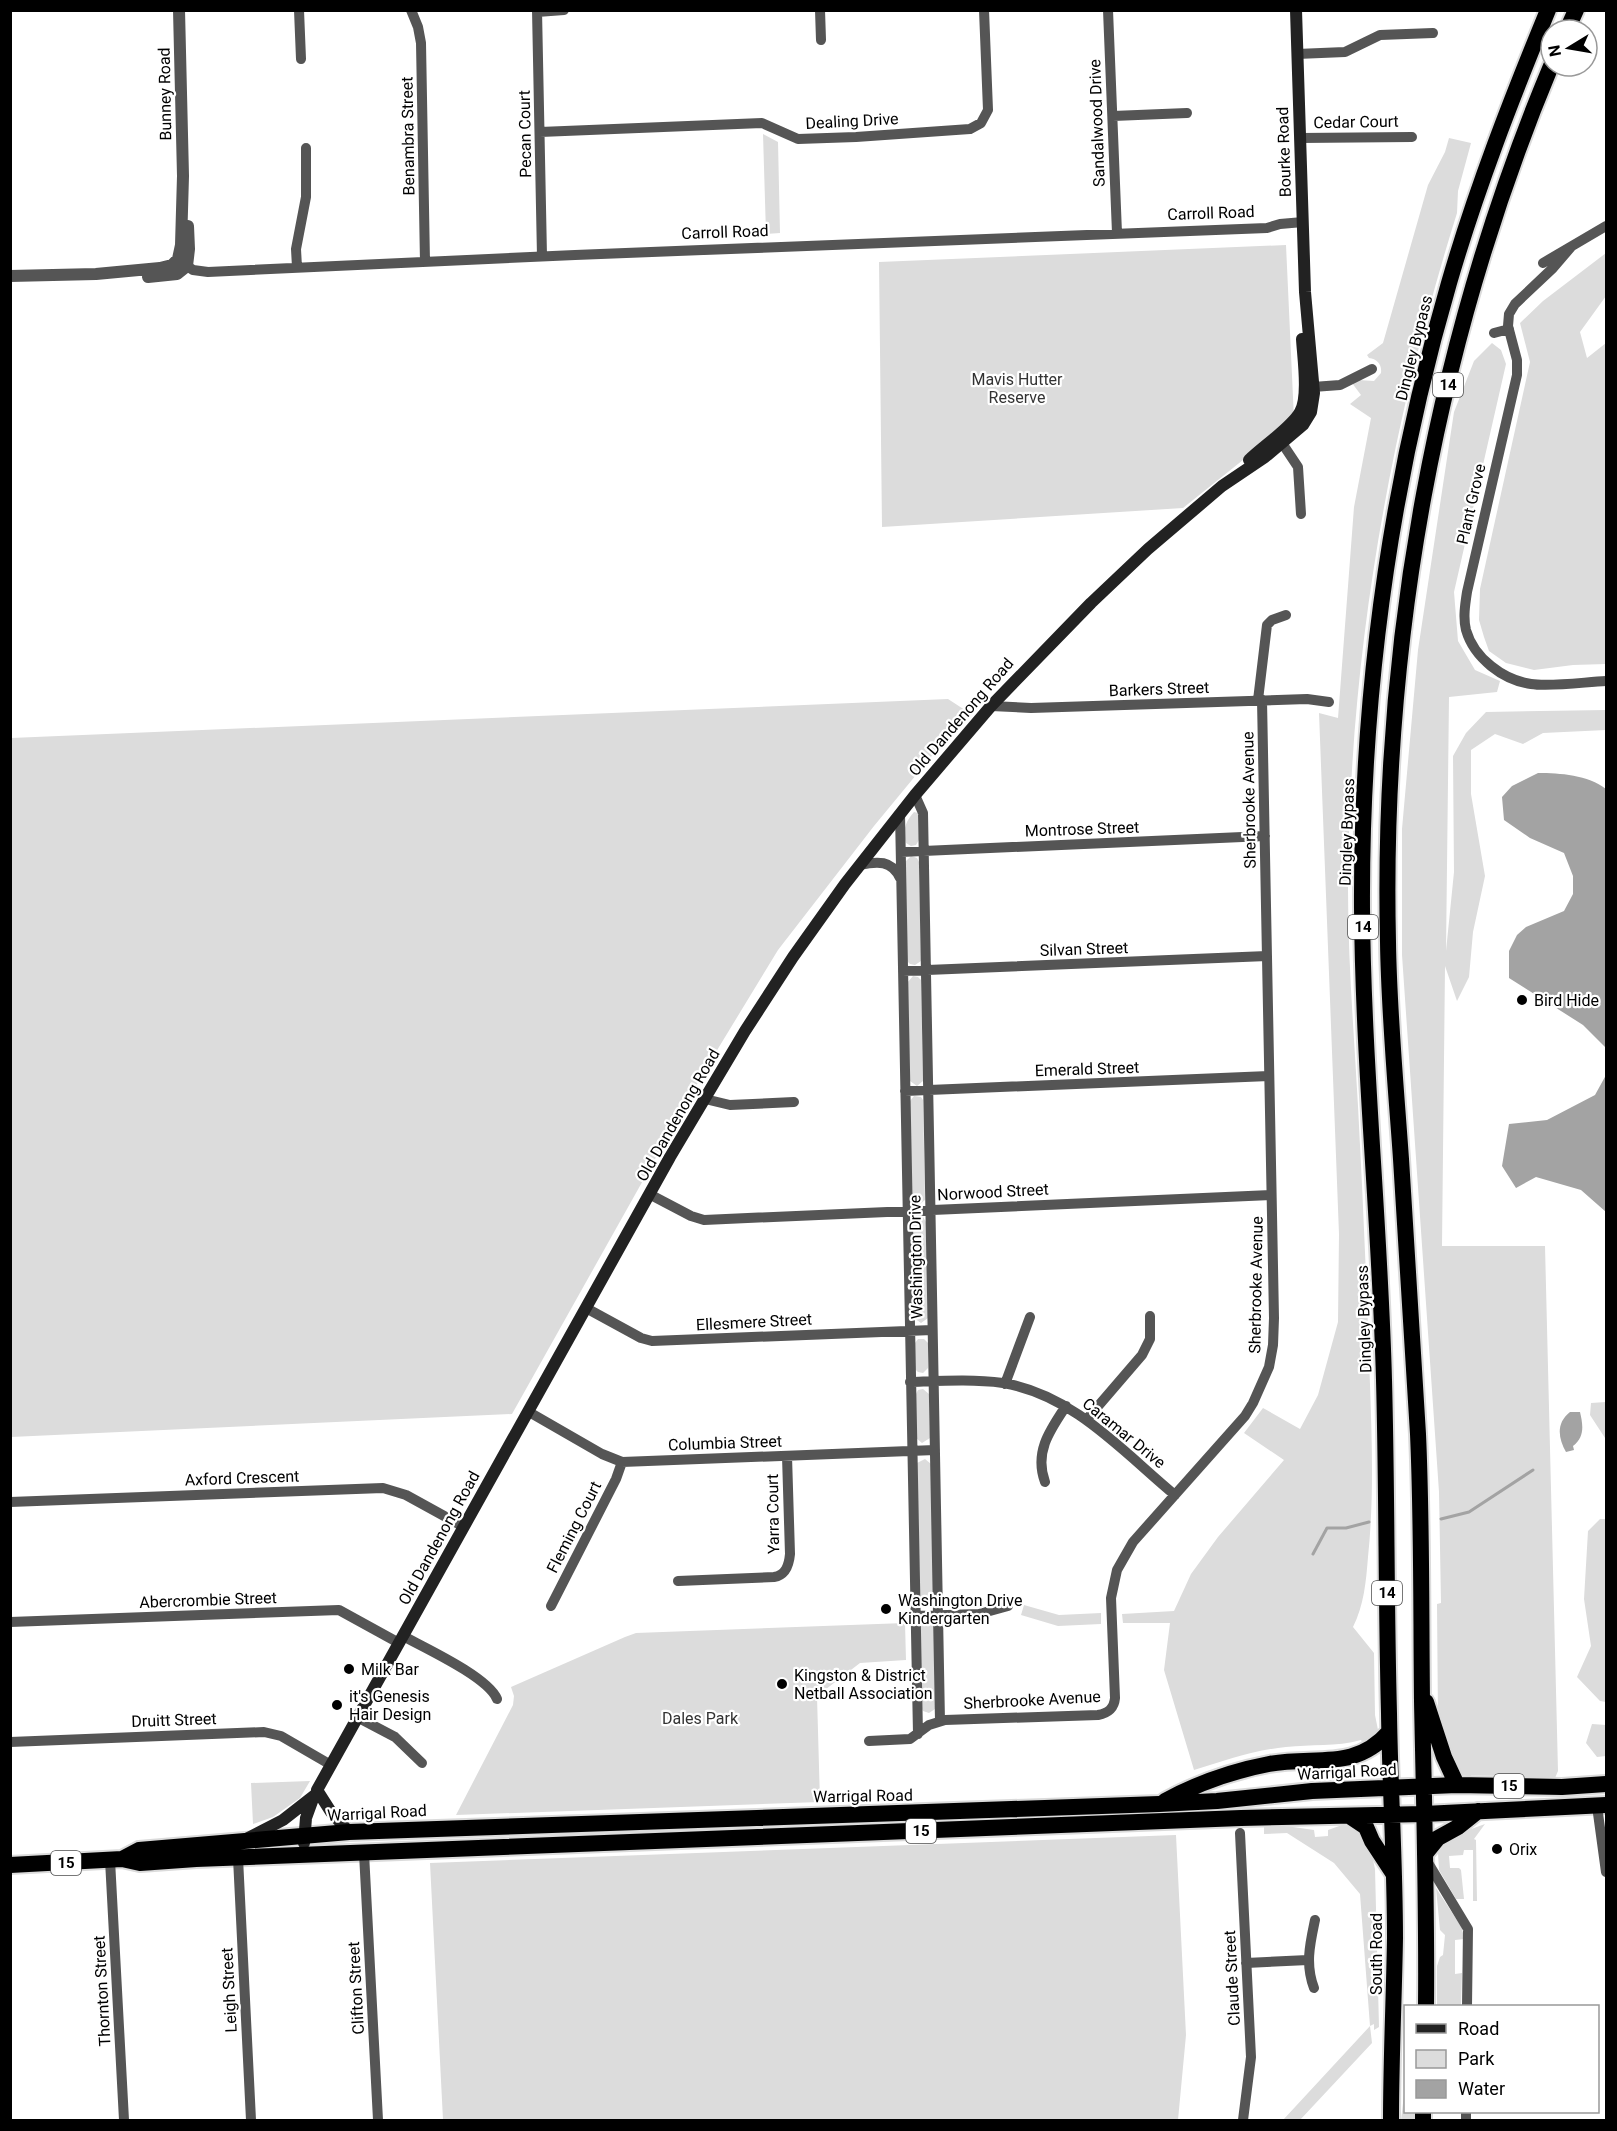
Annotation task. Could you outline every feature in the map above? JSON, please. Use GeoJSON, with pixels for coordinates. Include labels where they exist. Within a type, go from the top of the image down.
{"type":"FeatureCollection","features":[{"type":"Feature","properties":{"kind":"highway","name":"Dingley Bypass"},"geometry":{"type":"LineString","coordinates":[[1390,1788],[1384,1377],[1362,908],[1364,815],[1374,671],[1387,568],[1403,471],[1449,284],[1501,128],[1548,10]]}},
{"type":"Feature","properties":{"kind":"highway","name":"14"},"geometry":{"type":"LineString","coordinates":[[1426,2005],[1418,1438],[1392,1034],[1388,942],[1388,828],[1396,704],[1407,599],[1437,431],[1453,365],[1502,198],[1547,78]]}},
{"type":"Feature","properties":{"kind":"highway"},"geometry":{"type":"LineString","coordinates":[[1422,1693],[1435,1724],[1444,1756],[1457,1785]]}},
{"type":"Feature","properties":{"kind":"highway"},"geometry":{"type":"LineString","coordinates":[[1159,1804],[1196,1784],[1240,1770],[1271,1763],[1350,1757],[1376,1747],[1389,1732]]}},
{"type":"Feature","properties":{"kind":"highway","name":"Warrigal Road"},"geometry":{"type":"LineString","coordinates":[[116,1860],[139,1850],[303,1834],[1159,1804],[1217,1801],[1302,1792],[1423,1786],[1562,1787],[1606,1784]]}},
{"type":"Feature","properties":{"kind":"highway","name":"South Road"},"geometry":{"type":"LineString","coordinates":[[1390,1788],[1395,1932],[1391,2121]]}},
{"type":"Feature","properties":{"kind":"highway","name":"Warrigal Road"},"geometry":{"type":"LineString","coordinates":[[10,1865],[116,1860],[140,1863],[1218,1819],[1424,1814],[1602,1805]]}},
{"type":"Feature","properties":{"kind":"highway"},"geometry":{"type":"LineString","coordinates":[[1425,1856],[1438,1838],[1458,1827],[1478,1811]]}},
{"type":"Feature","properties":{"kind":"highway"},"geometry":{"type":"LineString","coordinates":[[1351,1816],[1366,1827],[1393,1874]]}},
{"type":"Feature","properties":{"kind":"main road","name":"Bourke Road"},"geometry":{"type":"LineString","coordinates":[[1296,10],[1305,292],[1302,336],[1309,388]]}},
{"type":"Feature","properties":{"kind":"main road","name":"Old Dandenong Road"},"geometry":{"type":"LineString","coordinates":[[304,1856],[303,1834],[306,1818],[316,1793],[357,1717],[651,1195],[670,1157],[745,1031],[794,957],[860,864],[991,706],[1091,603],[1148,549],[1303,418],[1304,403],[1309,388]]}},
{"type":"Feature","properties":{"kind":"main road"},"geometry":{"type":"LineString","coordinates":[[243,1840],[283,1820],[316,1793],[349,1832]]}},
{"type":"Feature","properties":{"kind":"street","name":"Bunney Road"},"geometry":{"type":"LineString","coordinates":[[179,10],[183,177],[182,263]]}},
{"type":"Feature","properties":{"kind":"street"},"geometry":{"type":"LineString","coordinates":[[299,10],[301,59]]}},
{"type":"Feature","properties":{"kind":"street","name":"Benambra Street"},"geometry":{"type":"LineString","coordinates":[[411,10],[421,43],[425,262]]}},
{"type":"Feature","properties":{"kind":"street"},"geometry":{"type":"LineString","coordinates":[[537,11],[564,10]]}},
{"type":"Feature","properties":{"kind":"street"},"geometry":{"type":"LineString","coordinates":[[820,10],[821,40]]}},
{"type":"Feature","properties":{"kind":"street","name":"Dealing Drive"},"geometry":{"type":"LineString","coordinates":[[540,132],[762,123],[798,139],[856,138],[970,129],[981,123],[988,110],[984,10]]}},
{"type":"Feature","properties":{"kind":"street","name":"Sandalwood Drive"},"geometry":{"type":"LineString","coordinates":[[1108,10],[1117,233]]}},
{"type":"Feature","properties":{"kind":"street","name":"Pecan Court"},"geometry":{"type":"LineString","coordinates":[[537,11],[542,256]]}},
{"type":"Feature","properties":{"kind":"street"},"geometry":{"type":"LineString","coordinates":[[1297,54],[1345,52],[1380,35],[1433,33]]}},
{"type":"Feature","properties":{"kind":"street"},"geometry":{"type":"LineString","coordinates":[[1113,116],[1187,113]]}},
{"type":"Feature","properties":{"kind":"street","name":"Cedar Court"},"geometry":{"type":"LineString","coordinates":[[1300,138],[1414,138]]}},
{"type":"Feature","properties":{"kind":"street"},"geometry":{"type":"LineString","coordinates":[[297,267],[296,249],[306,197],[306,148]]}},
{"type":"Feature","properties":{"kind":"street","name":"Carroll Road"},"geometry":{"type":"LineString","coordinates":[[182,263],[199,272],[1117,233],[1267,228],[1277,230],[1303,226]]}},
{"type":"Feature","properties":{"kind":"street"},"geometry":{"type":"LineString","coordinates":[[1543,263],[1606,226]]}},
{"type":"Feature","properties":{"kind":"street"},"geometry":{"type":"LineString","coordinates":[[1494,333],[1509,329],[1509,314],[1512,307],[1553,268],[1571,247]]}},
{"type":"Feature","properties":{"kind":"street"},"geometry":{"type":"LineString","coordinates":[[10,276],[96,274],[160,268],[182,263]]}},
{"type":"Feature","properties":{"kind":"street","name":"Plant Grove"},"geometry":{"type":"LineString","coordinates":[[1509,329],[1517,358],[1517,375],[1467,592],[1464,618],[1466,628],[1470,641],[1480,656],[1510,678],[1532,684],[1606,681]]}},
{"type":"Feature","properties":{"kind":"street"},"geometry":{"type":"LineString","coordinates":[[1309,388],[1341,384],[1372,369]]}},
{"type":"Feature","properties":{"kind":"street"},"geometry":{"type":"LineString","coordinates":[[1279,439],[1298,467],[1301,514]]}},
{"type":"Feature","properties":{"kind":"street","name":"Sherbrooke Avenue"},"geometry":{"type":"LineString","coordinates":[[937,1722],[1098,1714],[1106,1713],[1112,1708],[1115,1698],[1111,1607],[1114,1581],[1127,1551],[1245,1416],[1259,1392],[1269,1367],[1274,1332],[1260,700],[1267,625],[1272,620],[1286,615]]}},
{"type":"Feature","properties":{"kind":"street","name":"Barkers Street"},"geometry":{"type":"LineString","coordinates":[[991,706],[1031,708],[1314,699],[1329,702]]}},
{"type":"Feature","properties":{"kind":"street","name":"Washington Drive"},"geometry":{"type":"LineString","coordinates":[[915,795],[923,812],[924,851],[938,1615],[937,1722]]}},
{"type":"Feature","properties":{"kind":"street","name":"Washington Drive"},"geometry":{"type":"LineString","coordinates":[[900,814],[918,1734]]}},
{"type":"Feature","properties":{"kind":"street","name":"Montrose Street"},"geometry":{"type":"LineString","coordinates":[[901,852],[1264,836]]}},
{"type":"Feature","properties":{"kind":"street"},"geometry":{"type":"LineString","coordinates":[[860,864],[876,862],[886,864],[896,870],[901,882]]}},
{"type":"Feature","properties":{"kind":"street","name":"Silvan Street"},"geometry":{"type":"LineString","coordinates":[[903,971],[1267,956]]}},
{"type":"Feature","properties":{"kind":"street","name":"Emerald Street"},"geometry":{"type":"LineString","coordinates":[[905,1091],[1269,1076]]}},
{"type":"Feature","properties":{"kind":"street"},"geometry":{"type":"LineString","coordinates":[[705,1099],[730,1105],[794,1102]]}},
{"type":"Feature","properties":{"kind":"street","name":"Norwood Street"},"geometry":{"type":"LineString","coordinates":[[651,1195],[695,1218],[704,1220],[1271,1196]]}},
{"type":"Feature","properties":{"kind":"street","name":"Ellesmere Street"},"geometry":{"type":"LineString","coordinates":[[586,1308],[641,1338],[652,1341],[932,1330]]}},
{"type":"Feature","properties":{"kind":"street"},"geometry":{"type":"LineString","coordinates":[[1087,1419],[1143,1355],[1150,1339],[1150,1316]]}},
{"type":"Feature","properties":{"kind":"street"},"geometry":{"type":"LineString","coordinates":[[1005,1384],[1030,1317]]}},
{"type":"Feature","properties":{"kind":"street","name":"Caramar Drive"},"geometry":{"type":"LineString","coordinates":[[910,1382],[975,1380],[1005,1384],[1038,1393],[1087,1419],[1175,1495]]}},
{"type":"Feature","properties":{"kind":"street"},"geometry":{"type":"LineString","coordinates":[[1045,1482],[1041,1467],[1042,1447],[1066,1406]]}},
{"type":"Feature","properties":{"kind":"street","name":"Columbia Street"},"geometry":{"type":"LineString","coordinates":[[529,1412],[602,1454],[622,1462],[935,1450]]}},
{"type":"Feature","properties":{"kind":"street","name":"Yarra Court"},"geometry":{"type":"LineString","coordinates":[[678,1581],[774,1577],[785,1570],[790,1554],[787,1456]]}},
{"type":"Feature","properties":{"kind":"street","name":"Fleming Court"},"geometry":{"type":"LineString","coordinates":[[551,1606],[616,1479],[622,1462]]}},
{"type":"Feature","properties":{"kind":"street","name":"Axford Crescent"},"geometry":{"type":"LineString","coordinates":[[10,1502],[383,1488],[406,1495],[464,1527]]}},
{"type":"Feature","properties":{"kind":"street"},"geometry":{"type":"LineString","coordinates":[[915,1616],[987,1613],[1008,1606]]}},
{"type":"Feature","properties":{"kind":"street","name":"Abercrombie Street"},"geometry":{"type":"LineString","coordinates":[[10,1622],[339,1610],[478,1678],[490,1687],[497,1699]]}},
{"type":"Feature","properties":{"kind":"street"},"geometry":{"type":"LineString","coordinates":[[357,1717],[395,1737],[422,1763]]}},
{"type":"Feature","properties":{"kind":"street"},"geometry":{"type":"LineString","coordinates":[[869,1741],[908,1740],[937,1722]]}},
{"type":"Feature","properties":{"kind":"street","name":"Druitt Street"},"geometry":{"type":"LineString","coordinates":[[10,1742],[264,1732],[281,1736],[331,1765]]}},
{"type":"Feature","properties":{"kind":"street"},"geometry":{"type":"LineString","coordinates":[[1602,1805],[1606,1872]]}},
{"type":"Feature","properties":{"kind":"street","name":"Claude Street"},"geometry":{"type":"LineString","coordinates":[[1240,1833],[1251,2057],[1243,2121]]}},
{"type":"Feature","properties":{"kind":"street","name":"Clifton Street"},"geometry":{"type":"LineString","coordinates":[[364,1853],[378,2121]]}},
{"type":"Feature","properties":{"kind":"street"},"geometry":{"type":"LineString","coordinates":[[1425,1856],[1468,1929],[1467,2005]]}},
{"type":"Feature","properties":{"kind":"street","name":"Leigh Street"},"geometry":{"type":"LineString","coordinates":[[238,1858],[251,2121]]}},
{"type":"Feature","properties":{"kind":"street","name":"Thornton Street"},"geometry":{"type":"LineString","coordinates":[[116,1860],[124,2121]]}},
{"type":"Feature","properties":{"kind":"street"},"geometry":{"type":"LineString","coordinates":[[1314,1988],[1309,1975],[1308,1960],[1315,1920]]}},
{"type":"Feature","properties":{"kind":"street"},"geometry":{"type":"LineString","coordinates":[[1246,1963],[1308,1960]]}},
{"type":"Feature","properties":{"kind":"green space"},"geometry":{"type":"Polygon","coordinates":[[[763,134],[778,142],[780,233],[766,234],[763,134]]]}},
{"type":"Feature","properties":{"kind":"green space"},"geometry":{"type":"Polygon","coordinates":[[[1449,138],[1471,143],[1458,191],[1457,213],[1411,379],[1392,463],[1365,633],[1350,804],[1349,944],[1365,1246],[1372,1471],[1370,1536],[1365,1584],[1360,1610],[1353,1627],[1374,1653],[1375,1715],[1378,1730],[1376,1736],[1365,1747],[1361,1740],[1342,1744],[1274,1748],[1194,1770],[1164,1670],[1170,1623],[1123,1623],[1122,1614],[1174,1611],[1191,1574],[1218,1537],[1284,1460],[1244,1433],[1263,1408],[1300,1429],[1318,1395],[1338,1322],[1339,1234],[1319,713],[1338,718],[1354,507],[1371,418],[1350,404],[1361,395],[1352,383],[1358,380],[1374,381],[1381,373],[1378,362],[1367,355],[1383,343],[1428,185],[1445,152],[1449,138]]]}},
{"type":"Feature","properties":{"kind":"green space","name":"Mavis Hutter Reserve"},"geometry":{"type":"Polygon","coordinates":[[[1286,245],[1294,419],[1183,508],[882,527],[879,262],[1286,245]]]}},
{"type":"Feature","properties":{"kind":"green space"},"geometry":{"type":"Polygon","coordinates":[[[1606,253],[1606,296],[1580,332],[1587,358],[1606,343],[1606,664],[1534,670],[1506,663],[1489,651],[1479,620],[1480,589],[1530,362],[1520,323],[1543,301],[1606,253]]]}},
{"type":"Feature","properties":{"kind":"green space"},"geometry":{"type":"Polygon","coordinates":[[[1492,343],[1501,350],[1506,364],[1454,592],[1458,641],[1475,670],[1500,681],[1497,692],[1449,697],[1446,951],[1454,872],[1453,756],[1466,733],[1486,712],[1606,710],[1606,730],[1543,733],[1523,744],[1495,734],[1471,750],[1471,794],[1485,876],[1473,932],[1469,977],[1457,1001],[1445,966],[1442,1246],[1545,1246],[1558,1771],[1555,1778],[1471,1775],[1471,1777],[1459,1774],[1438,1720],[1437,1604],[1441,1603],[1439,1492],[1402,955],[1402,829],[1418,650],[1454,412],[1474,361],[1492,343]]]}},
{"type":"Feature","properties":{"kind":"green space"},"geometry":{"type":"Polygon","coordinates":[[[948,699],[968,712],[874,826],[778,950],[705,1070],[512,1414],[11,1437],[11,738],[948,699]]]}},
{"type":"Feature","properties":{"kind":"green space"},"geometry":{"type":"Polygon","coordinates":[[[914,812],[918,813],[919,840],[916,845],[911,846],[906,843],[905,830],[914,812]]]}},
{"type":"Feature","properties":{"kind":"green space"},"geometry":{"type":"Polygon","coordinates":[[[911,856],[917,858],[919,862],[921,961],[915,965],[907,961],[905,862],[911,856]]]}},
{"type":"Feature","properties":{"kind":"green space"},"geometry":{"type":"Polygon","coordinates":[[[913,976],[921,980],[923,1081],[917,1086],[910,1081],[907,983],[913,976]]]}},
{"type":"Feature","properties":{"kind":"green space"},"geometry":{"type":"Polygon","coordinates":[[[914,1096],[921,1097],[923,1100],[925,1200],[919,1205],[913,1203],[911,1199],[910,1101],[914,1096]]]}},
{"type":"Feature","properties":{"kind":"green space"},"geometry":{"type":"Polygon","coordinates":[[[916,1216],[923,1217],[926,1222],[928,1318],[921,1323],[914,1318],[912,1220],[916,1216]]]}},
{"type":"Feature","properties":{"kind":"green space"},"geometry":{"type":"Polygon","coordinates":[[[918,1339],[924,1339],[928,1343],[928,1368],[923,1373],[915,1369],[915,1343],[918,1339]]]}},
{"type":"Feature","properties":{"kind":"green space"},"geometry":{"type":"Polygon","coordinates":[[[923,1389],[929,1394],[930,1438],[922,1443],[916,1438],[916,1394],[918,1390],[923,1389]]]}},
{"type":"Feature","properties":{"kind":"green space"},"geometry":{"type":"Polygon","coordinates":[[[1606,1402],[1606,1452],[1605,1438],[1590,1415],[1591,1403],[1606,1402]]]}},
{"type":"Feature","properties":{"kind":"green space"},"geometry":{"type":"Polygon","coordinates":[[[925,1459],[931,1464],[934,1600],[932,1604],[926,1606],[920,1602],[917,1463],[925,1459]]]}},
{"type":"Feature","properties":{"kind":"green space"},"geometry":{"type":"Polygon","coordinates":[[[1600,1519],[1606,1519],[1606,1702],[1600,1701],[1577,1677],[1591,1646],[1584,1599],[1588,1531],[1600,1519]]]}},
{"type":"Feature","properties":{"kind":"green space"},"geometry":{"type":"Polygon","coordinates":[[[1024,1605],[1059,1615],[1101,1613],[1101,1624],[1058,1626],[1021,1615],[1024,1605]]]}},
{"type":"Feature","properties":{"kind":"green space","name":"Dales Park"},"geometry":{"type":"Polygon","coordinates":[[[905,1623],[906,1660],[860,1663],[817,1696],[820,1802],[456,1815],[513,1705],[514,1696],[511,1687],[625,1637],[636,1633],[905,1623]]]}},
{"type":"Feature","properties":{"kind":"green space"},"geometry":{"type":"Polygon","coordinates":[[[928,1623],[934,1627],[935,1709],[929,1713],[923,1711],[921,1707],[920,1628],[923,1624],[928,1623]]]}},
{"type":"Feature","properties":{"kind":"green space"},"geometry":{"type":"Polygon","coordinates":[[[1592,1724],[1606,1725],[1606,1756],[1597,1757],[1586,1743],[1592,1724]]]}},
{"type":"Feature","properties":{"kind":"green space"},"geometry":{"type":"Polygon","coordinates":[[[310,1781],[300,1798],[273,1817],[253,1824],[251,1783],[310,1781]]]}},
{"type":"Feature","properties":{"kind":"green space"},"geometry":{"type":"Polygon","coordinates":[[[1485,1824],[1474,1839],[1476,1840],[1477,1901],[1473,1901],[1473,1850],[1464,1850],[1463,1855],[1449,1856],[1450,1868],[1461,1870],[1464,1899],[1456,1899],[1439,1870],[1438,1853],[1452,1836],[1485,1824]]]}},
{"type":"Feature","properties":{"kind":"green space"},"geometry":{"type":"Polygon","coordinates":[[[1342,1825],[1357,1826],[1371,1851],[1375,1869],[1379,2027],[1374,2030],[1374,2024],[1370,2026],[1360,1894],[1334,1863],[1287,1833],[1264,1834],[1264,1826],[1314,1830],[1315,1837],[1328,1836],[1328,1830],[1342,1825]]]}},
{"type":"Feature","properties":{"kind":"green space"},"geometry":{"type":"Polygon","coordinates":[[[1176,1835],[1186,2035],[1178,2120],[443,2120],[430,1863],[1176,1835]]]}},
{"type":"Feature","properties":{"kind":"green space"},"geometry":{"type":"Polygon","coordinates":[[[1436,1888],[1462,1928],[1464,1939],[1455,1940],[1455,1974],[1462,1973],[1461,2005],[1437,2005],[1437,1966],[1443,1955],[1445,1935],[1440,1930],[1436,1888]]]}},
{"type":"Feature","properties":{"kind":"green space"},"geometry":{"type":"Polygon","coordinates":[[[1370,2026],[1372,2043],[1300,2120],[1283,2120],[1370,2026]]]}},
{"type":"Feature","properties":{"kind":"green space"},"geometry":{"type":"Polygon","coordinates":[[[1404,2094],[1404,2113],[1414,2113],[1414,2120],[1401,2120],[1404,2094]]]}},
{"type":"Feature","properties":{"kind":"water"},"geometry":{"type":"Polygon","coordinates":[[[1538,773],[1564,774],[1582,778],[1606,789],[1606,1048],[1583,1025],[1509,978],[1509,951],[1517,935],[1526,927],[1564,911],[1573,894],[1573,876],[1564,853],[1530,838],[1504,820],[1502,797],[1512,786],[1538,773]]]}},
{"type":"Feature","properties":{"kind":"water"},"geometry":{"type":"Polygon","coordinates":[[[1606,1075],[1606,1212],[1581,1190],[1536,1177],[1516,1188],[1502,1166],[1509,1124],[1547,1120],[1595,1095],[1606,1075]]]}},
{"type":"Feature","properties":{"kind":"water"},"geometry":{"type":"Polygon","coordinates":[[[1570,1412],[1580,1412],[1582,1430],[1580,1439],[1573,1446],[1574,1450],[1566,1452],[1561,1441],[1560,1426],[1570,1412]]]}},
{"type":"Feature","properties":{"kind":"waterway"},"geometry":{"type":"LineString","coordinates":[[1441,1519],[1469,1512],[1533,1470]]}},
{"type":"Feature","properties":{"kind":"waterway"},"geometry":{"type":"LineString","coordinates":[[1313,1554],[1327,1528],[1346,1528],[1369,1522]]}},
{"type":"Feature","properties":{"kind":"place","name":"Bird Hide"},"geometry":{"type":"Point","coordinates":[1522,1000]}},
{"type":"Feature","properties":{"kind":"place","name":"Washington Drive Kindergarten"},"geometry":{"type":"Point","coordinates":[886,1609]}},
{"type":"Feature","properties":{"kind":"place","name":"Milk Bar"},"geometry":{"type":"Point","coordinates":[349,1669]}},
{"type":"Feature","properties":{"kind":"place","name":"Kingston & District Netball Association"},"geometry":{"type":"Point","coordinates":[782,1684]}},
{"type":"Feature","properties":{"kind":"place","name":"it's Genesis Hair Design"},"geometry":{"type":"Point","coordinates":[337,1705]}},
{"type":"Feature","properties":{"kind":"place","name":"Orix"},"geometry":{"type":"Point","coordinates":[1497,1849]}}]}
